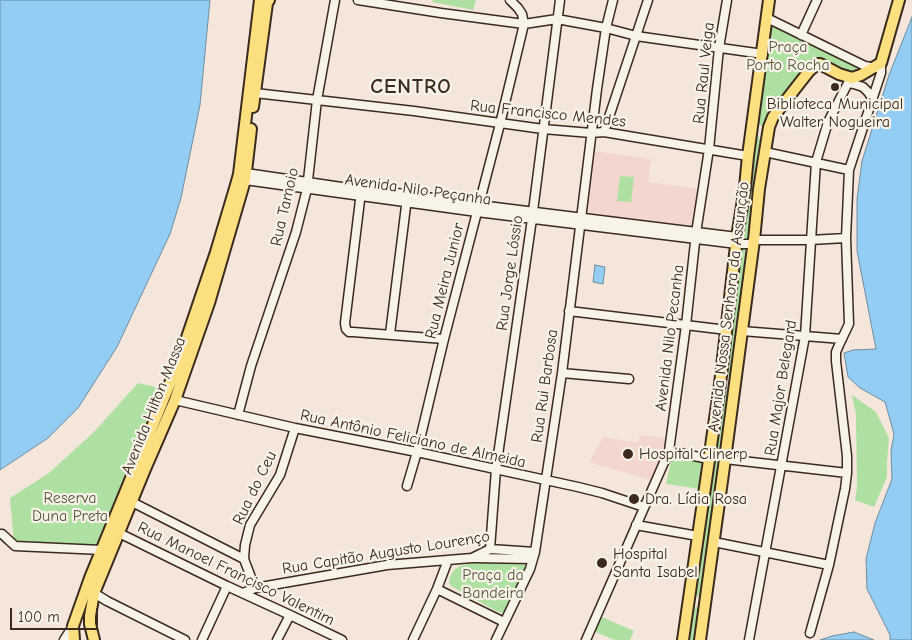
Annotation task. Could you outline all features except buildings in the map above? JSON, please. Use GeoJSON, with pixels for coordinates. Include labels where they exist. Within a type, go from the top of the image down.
{"type":"FeatureCollection","features":[{"type":"Feature","properties":{"kind":"main road"},"geometry":{"type":"LineString","coordinates":[[242,179],[238,174],[260,0]]}},
{"type":"Feature","properties":{"kind":"main road"},"geometry":{"type":"LineString","coordinates":[[242,179],[269,0]]}},
{"type":"Feature","properties":{"kind":"main road","name":"Avenida Nossa Senhora da Assunção"},"geometry":{"type":"LineString","coordinates":[[698,536],[720,384],[769,0]]}},
{"type":"Feature","properties":{"kind":"main road"},"geometry":{"type":"LineString","coordinates":[[878,66],[899,0]]}},
{"type":"Feature","properties":{"kind":"main road","name":"Avenida Nossa Senhora da Assunção"},"geometry":{"type":"LineString","coordinates":[[700,640],[754,240],[759,189],[769,127],[773,117],[814,66],[820,64],[839,74],[852,78],[861,76],[878,66]]}},
{"type":"Feature","properties":{"kind":"main road"},"geometry":{"type":"LineString","coordinates":[[751,134],[757,131],[760,132],[766,139]]}},
{"type":"Feature","properties":{"kind":"main road","name":"Avenida Hilton Massa"},"geometry":{"type":"LineString","coordinates":[[94,640],[90,616],[94,593],[175,400],[197,323],[234,218],[242,179]]}},
{"type":"Feature","properties":{"kind":"main road"},"geometry":{"type":"LineString","coordinates":[[745,187],[751,192],[759,189]]}},
{"type":"Feature","properties":{"kind":"main road","name":"Avenida Hilton Massa"},"geometry":{"type":"LineString","coordinates":[[74,640],[73,626],[102,550],[197,323]]}},
{"type":"Feature","properties":{"kind":"main road"},"geometry":{"type":"LineString","coordinates":[[720,384],[734,385]]}},
{"type":"Feature","properties":{"kind":"main road"},"geometry":{"type":"LineString","coordinates":[[683,640],[698,536]]}},
{"type":"Feature","properties":{"kind":"main road"},"geometry":{"type":"LineString","coordinates":[[689,595],[705,598]]}},
{"type":"Feature","properties":{"kind":"main road"},"geometry":{"type":"LineString","coordinates":[[78,613],[90,616]]}},
{"type":"Feature","properties":{"kind":"street","name":"Rua Tamoio"},"geometry":{"type":"LineString","coordinates":[[238,415],[251,366],[296,232],[307,186],[317,100],[335,0]]}},
{"type":"Feature","properties":{"kind":"street"},"geometry":{"type":"LineString","coordinates":[[358,0],[524,24],[557,19],[606,28],[636,36],[762,54]]}},
{"type":"Feature","properties":{"kind":"street"},"geometry":{"type":"LineString","coordinates":[[510,0],[522,14],[524,24]]}},
{"type":"Feature","properties":{"kind":"street","name":"Rua Jorge Lóssio"},"geometry":{"type":"LineString","coordinates":[[490,549],[496,470],[560,0]]}},
{"type":"Feature","properties":{"kind":"street","name":"Rua Rui Barbosa"},"geometry":{"type":"LineString","coordinates":[[496,640],[530,569],[534,555],[562,373],[606,28],[613,0]]}},
{"type":"Feature","properties":{"kind":"street"},"geometry":{"type":"LineString","coordinates":[[604,132],[648,0]]}},
{"type":"Feature","properties":{"kind":"street","name":"Rua Raul Veiga"},"geometry":{"type":"LineString","coordinates":[[709,150],[727,0]]}},
{"type":"Feature","properties":{"kind":"street"},"geometry":{"type":"LineString","coordinates":[[801,35],[817,0]]}},
{"type":"Feature","properties":{"kind":"street"},"geometry":{"type":"LineString","coordinates":[[767,18],[865,66],[878,66],[881,73],[849,170],[846,212],[849,324],[836,352],[847,456],[847,473],[829,566],[810,633]]}},
{"type":"Feature","properties":{"kind":"street","name":"Rua Meira Junior"},"geometry":{"type":"LineString","coordinates":[[407,486],[524,24]]}},
{"type":"Feature","properties":{"kind":"street"},"geometry":{"type":"LineString","coordinates":[[839,74],[848,84],[862,87],[873,98]]}},
{"type":"Feature","properties":{"kind":"street","name":"Rua Major Belegard"},"geometry":{"type":"LineString","coordinates":[[749,640],[806,336],[810,240],[816,162],[828,122],[848,84]]}},
{"type":"Feature","properties":{"kind":"street","name":"Rua Francisco Mendes"},"geometry":{"type":"LineString","coordinates":[[256,93],[414,111],[543,129],[591,134],[604,132],[748,156]]}},
{"type":"Feature","properties":{"kind":"street","name":"Avenida Nilo Pecanha"},"geometry":{"type":"LineString","coordinates":[[586,640],[669,451],[696,236],[709,150]]}},
{"type":"Feature","properties":{"kind":"street"},"geometry":{"type":"LineString","coordinates":[[765,152],[849,170]]}},
{"type":"Feature","properties":{"kind":"street","name":"Avenida Nilo Peçanha"},"geometry":{"type":"LineString","coordinates":[[242,179],[407,198],[750,244],[754,240],[846,238]]}},
{"type":"Feature","properties":{"kind":"street"},"geometry":{"type":"LineString","coordinates":[[361,193],[345,326],[349,332],[444,339]]}},
{"type":"Feature","properties":{"kind":"street"},"geometry":{"type":"LineString","coordinates":[[390,334],[407,198]]}},
{"type":"Feature","properties":{"kind":"street"},"geometry":{"type":"LineString","coordinates":[[569,311],[727,330]]}},
{"type":"Feature","properties":{"kind":"street"},"geometry":{"type":"LineString","coordinates":[[742,331],[842,339]]}},
{"type":"Feature","properties":{"kind":"street"},"geometry":{"type":"LineString","coordinates":[[562,373],[629,379]]}},
{"type":"Feature","properties":{"kind":"street","name":"Rua Antônio Feliciano de Almeida"},"geometry":{"type":"LineString","coordinates":[[175,400],[295,428],[546,480],[602,493],[644,507]]}},
{"type":"Feature","properties":{"kind":"street","name":"Rua do Ceu"},"geometry":{"type":"LineString","coordinates":[[244,558],[250,525],[280,475],[295,428]]}},
{"type":"Feature","properties":{"kind":"street"},"geometry":{"type":"LineString","coordinates":[[669,451],[709,459]]}},
{"type":"Feature","properties":{"kind":"street"},"geometry":{"type":"LineString","coordinates":[[725,459],[847,473]]}},
{"type":"Feature","properties":{"kind":"street"},"geometry":{"type":"LineString","coordinates":[[132,502],[244,558],[256,588]]}},
{"type":"Feature","properties":{"kind":"street"},"geometry":{"type":"LineString","coordinates":[[636,525],[698,536]]}},
{"type":"Feature","properties":{"kind":"street","name":"Rua Manoel Francisco Valentim"},"geometry":{"type":"LineString","coordinates":[[119,533],[342,640]]}},
{"type":"Feature","properties":{"kind":"street"},"geometry":{"type":"LineString","coordinates":[[0,534],[15,546],[102,550]]}},
{"type":"Feature","properties":{"kind":"street"},"geometry":{"type":"LineString","coordinates":[[714,542],[829,566]]}},
{"type":"Feature","properties":{"kind":"street","name":"Rua Capitão Augusto Lourenço"},"geometry":{"type":"LineString","coordinates":[[243,593],[256,588],[387,565],[472,558],[490,549],[534,555]]}},
{"type":"Feature","properties":{"kind":"street"},"geometry":{"type":"LineString","coordinates":[[472,558],[534,555]]}},
{"type":"Feature","properties":{"kind":"street"},"geometry":{"type":"LineString","coordinates":[[414,640],[448,560]]}},
{"type":"Feature","properties":{"kind":"street"},"geometry":{"type":"LineString","coordinates":[[202,640],[227,586]]}},
{"type":"Feature","properties":{"kind":"street"},"geometry":{"type":"LineString","coordinates":[[437,589],[504,622]]}},
{"type":"Feature","properties":{"kind":"street"},"geometry":{"type":"LineString","coordinates":[[94,593],[185,640]]}},
{"type":"Feature","properties":{"kind":"street"},"geometry":{"type":"LineString","coordinates":[[277,640],[290,614]]}},
{"type":"Feature","properties":{"kind":"street"},"geometry":{"type":"LineString","coordinates":[[64,640],[73,626]]}},
{"type":"Feature","properties":{"kind":"shaded area"},"geometry":{"type":"Polygon","coordinates":[[[594,151],[651,159],[648,182],[700,189],[695,229],[585,215],[594,151]]]}},
{"type":"Feature","properties":{"kind":"shaded area","name":"Hospital Clinerp"},"geometry":{"type":"Polygon","coordinates":[[[640,435],[667,438],[666,446],[650,480],[589,462],[603,437],[638,443],[640,435]]]}},
{"type":"Feature","properties":{"kind":"green space"},"geometry":{"type":"Polygon","coordinates":[[[433,0],[476,0],[473,10],[432,2],[433,0]]]}},
{"type":"Feature","properties":{"kind":"green space","name":"Praça Porto Rocha"},"geometry":{"type":"Polygon","coordinates":[[[772,25],[857,66],[856,70],[848,73],[822,62],[765,127],[756,125],[772,25]]]}},
{"type":"Feature","properties":{"kind":"green space"},"geometry":{"type":"Polygon","coordinates":[[[758,135],[762,149],[751,217],[731,377],[724,375],[753,136],[758,135]]]}},
{"type":"Feature","properties":{"kind":"green space"},"geometry":{"type":"Polygon","coordinates":[[[620,176],[634,177],[631,202],[617,201],[620,176]]]}},
{"type":"Feature","properties":{"kind":"green space","name":"Reserva Duna Preta"},"geometry":{"type":"Polygon","coordinates":[[[138,383],[160,388],[95,549],[14,543],[10,498],[49,473],[94,432],[138,383]]]}},
{"type":"Feature","properties":{"kind":"green space"},"geometry":{"type":"Polygon","coordinates":[[[729,392],[702,595],[696,596],[693,594],[722,393],[729,392]]]}},
{"type":"Feature","properties":{"kind":"green space"},"geometry":{"type":"Polygon","coordinates":[[[852,395],[876,412],[889,438],[887,477],[874,507],[855,500],[857,488],[856,415],[852,395]]]}},
{"type":"Feature","properties":{"kind":"green space"},"geometry":{"type":"Polygon","coordinates":[[[672,456],[705,461],[700,489],[666,484],[672,456]]]}},
{"type":"Feature","properties":{"kind":"green space","name":"Praça da Bandeira"},"geometry":{"type":"Polygon","coordinates":[[[480,561],[528,565],[506,613],[498,612],[451,586],[449,582],[454,570],[460,566],[480,561]]]}},
{"type":"Feature","properties":{"kind":"green space"},"geometry":{"type":"Polygon","coordinates":[[[694,607],[700,608],[696,640],[687,640],[691,609],[694,607]]]}},
{"type":"Feature","properties":{"kind":"green space"},"geometry":{"type":"Polygon","coordinates":[[[602,617],[634,631],[630,640],[615,640],[595,632],[602,617]]]}},
{"type":"Feature","properties":{"kind":"water"},"geometry":{"type":"Polygon","coordinates":[[[0,0],[210,0],[200,105],[181,198],[170,234],[117,347],[78,408],[48,438],[0,470],[0,0]]]}},
{"type":"Feature","properties":{"kind":"water"},"geometry":{"type":"Polygon","coordinates":[[[912,17],[912,640],[890,640],[890,635],[867,589],[866,559],[875,523],[892,479],[891,451],[894,434],[885,402],[860,388],[848,377],[844,353],[853,350],[876,349],[857,251],[857,199],[862,161],[889,75],[912,17]]]}},
{"type":"Feature","properties":{"kind":"water"},"geometry":{"type":"Polygon","coordinates":[[[595,265],[605,267],[603,284],[593,282],[595,265]]]}},
{"type":"Feature","properties":{"kind":"water"},"geometry":{"type":"Polygon","coordinates":[[[854,632],[874,640],[820,640],[832,636],[854,632]]]}},
{"type":"Feature","properties":{"kind":"place","name":"Biblioteca Municipal Walter Nogueira"},"geometry":{"type":"Point","coordinates":[835,87]}},
{"type":"Feature","properties":{"kind":"place","name":"Hospital Clinerp"},"geometry":{"type":"Point","coordinates":[628,454]}},
{"type":"Feature","properties":{"kind":"place","name":"Dra. Lídia Rosa"},"geometry":{"type":"Point","coordinates":[634,499]}},
{"type":"Feature","properties":{"kind":"place","name":"Hospital Santa Isabel"},"geometry":{"type":"Point","coordinates":[602,563]}},
{"type":"Feature","properties":{"kind":"district","name":"CENTRO"},"geometry":{"type":"Point","coordinates":[411,87]}}]}
